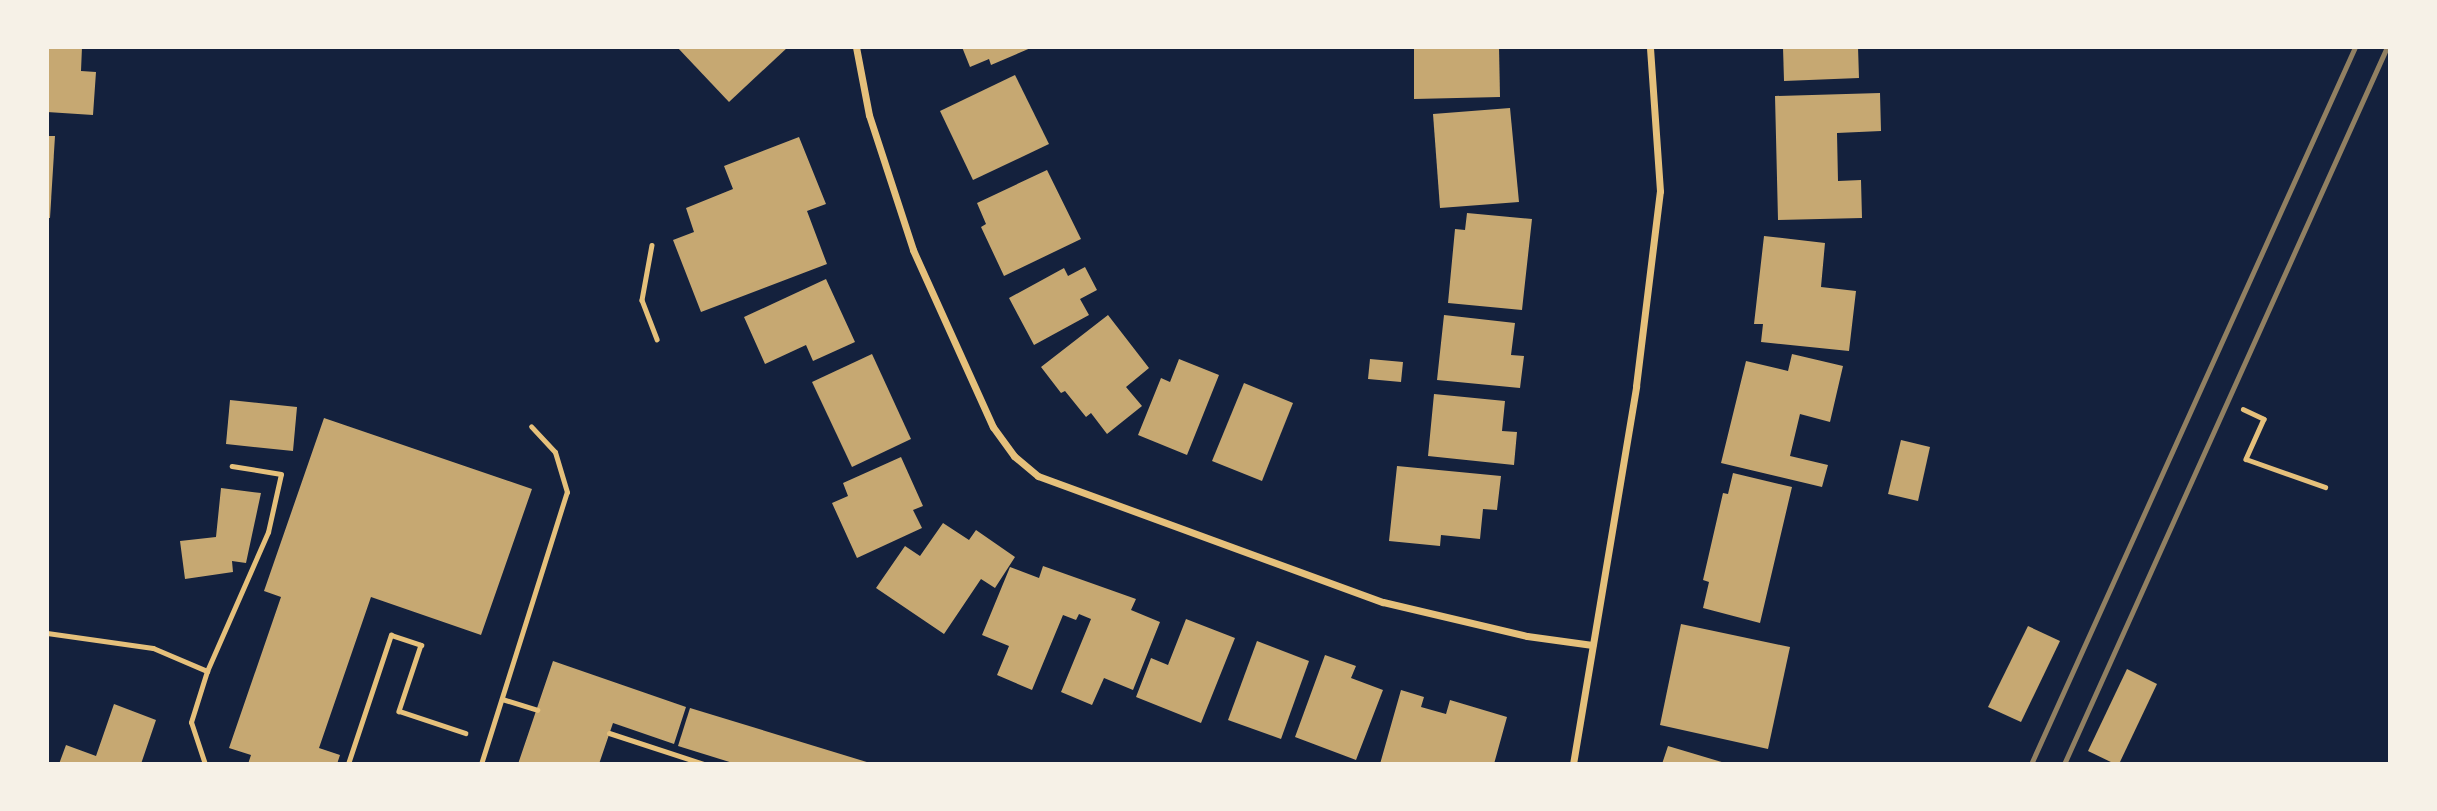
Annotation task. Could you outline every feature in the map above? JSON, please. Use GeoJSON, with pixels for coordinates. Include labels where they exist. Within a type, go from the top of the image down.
{"type":"FeatureCollection","features":[{"type":"Feature","properties":{"kind":"street"},"geometry":{"type":"LineString","coordinates":[[856,47],[869,115],[913,250],[993,427],[1014,457],[1038,476],[1383,602],[1527,636],[1592,645]]}},
{"type":"Feature","properties":{"kind":"street"},"geometry":{"type":"LineString","coordinates":[[1573,764],[1636,386],[1660,191],[1650,47]]}},
{"type":"Feature","properties":{"kind":"lane"},"geometry":{"type":"LineString","coordinates":[[481,764],[567,492],[555,452],[531,426]]}},
{"type":"Feature","properties":{"kind":"lane"},"geometry":{"type":"LineString","coordinates":[[205,764],[191,722],[207,671],[268,532],[281,474],[232,466]]}},
{"type":"Feature","properties":{"kind":"lane"},"geometry":{"type":"LineString","coordinates":[[47,633],[153,648],[207,671]]}},
{"type":"Feature","properties":{"kind":"lane"},"geometry":{"type":"LineString","coordinates":[[502,699],[537,710]]}},
{"type":"Feature","properties":{"kind":"lane"},"geometry":{"type":"LineString","coordinates":[[609,733],[704,764]]}},
{"type":"Feature","properties":{"kind":"path"},"geometry":{"type":"LineString","coordinates":[[652,246],[642,300],[657,339]]}},
{"type":"Feature","properties":{"kind":"path"},"geometry":{"type":"LineString","coordinates":[[2243,409],[2264,419],[2246,458],[2325,487]]}},
{"type":"Feature","properties":{"kind":"path"},"geometry":{"type":"LineString","coordinates":[[348,764],[391,635],[421,645],[398,711],[489,741]]}},
{"type":"Feature","properties":{"kind":"building"},"geometry":{"type":"Polygon","coordinates":[[[47,47],[82,47],[81,71],[96,72],[93,115],[47,112],[47,47]]]}},
{"type":"Feature","properties":{"kind":"building"},"geometry":{"type":"Polygon","coordinates":[[[677,47],[788,47],[729,102],[677,47]]]}},
{"type":"Feature","properties":{"kind":"building"},"geometry":{"type":"Polygon","coordinates":[[[962,47],[1033,47],[991,65],[989,59],[970,67],[962,47]]]}},
{"type":"Feature","properties":{"kind":"building"},"geometry":{"type":"Polygon","coordinates":[[[1414,47],[1499,47],[1500,97],[1414,99],[1414,47]]]}},
{"type":"Feature","properties":{"kind":"building"},"geometry":{"type":"Polygon","coordinates":[[[1783,47],[1858,47],[1859,78],[1784,81],[1783,47]]]}},
{"type":"Feature","properties":{"kind":"building"},"geometry":{"type":"Polygon","coordinates":[[[1015,75],[1049,144],[973,180],[940,111],[1015,75]]]}},
{"type":"Feature","properties":{"kind":"building"},"geometry":{"type":"Polygon","coordinates":[[[1880,93],[1881,131],[1837,133],[1838,181],[1861,180],[1862,218],[1778,220],[1775,96],[1880,93]]]}},
{"type":"Feature","properties":{"kind":"building"},"geometry":{"type":"Polygon","coordinates":[[[1510,108],[1519,202],[1440,208],[1433,114],[1510,108]]]}},
{"type":"Feature","properties":{"kind":"building"},"geometry":{"type":"Polygon","coordinates":[[[47,136],[55,136],[50,218],[47,218],[47,136]]]}},
{"type":"Feature","properties":{"kind":"building"},"geometry":{"type":"Polygon","coordinates":[[[799,137],[826,204],[807,211],[827,264],[701,312],[673,240],[694,232],[686,208],[733,189],[724,166],[799,137]]]}},
{"type":"Feature","properties":{"kind":"building"},"geometry":{"type":"Polygon","coordinates":[[[1047,170],[1081,239],[1004,276],[981,227],[986,224],[977,203],[1047,170]]]}},
{"type":"Feature","properties":{"kind":"building"},"geometry":{"type":"Polygon","coordinates":[[[1467,213],[1532,219],[1522,310],[1448,303],[1455,229],[1465,230],[1467,213]]]}},
{"type":"Feature","properties":{"kind":"building"},"geometry":{"type":"Polygon","coordinates":[[[1764,236],[1825,243],[1821,287],[1856,291],[1849,351],[1761,342],[1763,324],[1754,324],[1764,236]]]}},
{"type":"Feature","properties":{"kind":"building"},"geometry":{"type":"Polygon","coordinates":[[[1085,267],[1097,290],[1080,299],[1089,315],[1034,345],[1009,298],[1064,268],[1068,276],[1085,267]]]}},
{"type":"Feature","properties":{"kind":"building"},"geometry":{"type":"Polygon","coordinates":[[[826,279],[855,342],[813,361],[806,345],[765,364],[744,317],[826,279]]]}},
{"type":"Feature","properties":{"kind":"building"},"geometry":{"type":"Polygon","coordinates":[[[1108,315],[1149,368],[1126,387],[1142,406],[1107,434],[1091,413],[1086,417],[1065,391],[1061,393],[1041,367],[1108,315]]]}},
{"type":"Feature","properties":{"kind":"building"},"geometry":{"type":"Polygon","coordinates":[[[1444,315],[1515,323],[1511,355],[1524,356],[1520,388],[1437,380],[1444,315]]]}},
{"type":"Feature","properties":{"kind":"building"},"geometry":{"type":"Polygon","coordinates":[[[872,354],[911,439],[852,467],[812,382],[872,354]]]}},
{"type":"Feature","properties":{"kind":"building"},"geometry":{"type":"Polygon","coordinates":[[[1792,354],[1843,366],[1830,422],[1800,414],[1790,456],[1828,465],[1822,487],[1721,463],[1746,361],[1788,371],[1792,354]]]}},
{"type":"Feature","properties":{"kind":"building"},"geometry":{"type":"Polygon","coordinates":[[[1179,359],[1219,375],[1187,455],[1138,435],[1161,378],[1170,382],[1179,359]]]}},
{"type":"Feature","properties":{"kind":"building"},"geometry":{"type":"Polygon","coordinates":[[[1370,359],[1403,362],[1401,382],[1368,379],[1370,359]]]}},
{"type":"Feature","properties":{"kind":"building"},"geometry":{"type":"Polygon","coordinates":[[[1244,383],[1293,403],[1262,481],[1212,461],[1244,383]]]}},
{"type":"Feature","properties":{"kind":"building"},"geometry":{"type":"Polygon","coordinates":[[[1434,394],[1505,401],[1502,431],[1517,432],[1514,465],[1428,456],[1434,394]]]}},
{"type":"Feature","properties":{"kind":"building"},"geometry":{"type":"Polygon","coordinates":[[[230,400],[297,407],[293,451],[226,444],[230,400]]]}},
{"type":"Feature","properties":{"kind":"building"},"geometry":{"type":"Polygon","coordinates":[[[324,418],[532,489],[481,635],[371,597],[319,748],[340,755],[337,764],[248,764],[251,755],[229,748],[281,597],[264,591],[324,418]]]}},
{"type":"Feature","properties":{"kind":"building"},"geometry":{"type":"Polygon","coordinates":[[[1901,440],[1930,447],[1918,501],[1888,494],[1901,440]]]}},
{"type":"Feature","properties":{"kind":"building"},"geometry":{"type":"Polygon","coordinates":[[[901,457],[923,506],[913,510],[922,528],[857,558],[832,503],[848,496],[843,483],[901,457]]]}},
{"type":"Feature","properties":{"kind":"building"},"geometry":{"type":"Polygon","coordinates":[[[1397,466],[1501,476],[1497,510],[1483,509],[1480,539],[1441,535],[1440,546],[1389,541],[1397,466]]]}},
{"type":"Feature","properties":{"kind":"building"},"geometry":{"type":"Polygon","coordinates":[[[1733,473],[1792,487],[1760,623],[1703,608],[1709,582],[1703,580],[1723,493],[1728,494],[1733,473]]]}},
{"type":"Feature","properties":{"kind":"building"},"geometry":{"type":"Polygon","coordinates":[[[221,488],[261,493],[246,563],[232,561],[233,572],[185,579],[180,541],[216,537],[221,488]]]}},
{"type":"Feature","properties":{"kind":"building"},"geometry":{"type":"Polygon","coordinates":[[[943,523],[969,540],[976,530],[1015,557],[995,588],[981,579],[944,634],[876,588],[905,546],[920,556],[943,523]]]}},
{"type":"Feature","properties":{"kind":"building"},"geometry":{"type":"Polygon","coordinates":[[[1043,566],[1136,599],[1131,610],[1160,622],[1133,690],[1104,678],[1092,705],[1061,692],[1091,619],[1079,614],[1076,620],[1063,615],[1032,690],[997,675],[1009,646],[982,635],[1010,567],[1039,578],[1043,566]]]}},
{"type":"Feature","properties":{"kind":"building"},"geometry":{"type":"Polygon","coordinates":[[[1186,619],[1235,638],[1201,723],[1136,697],[1151,658],[1168,665],[1186,619]]]}},
{"type":"Feature","properties":{"kind":"building"},"geometry":{"type":"Polygon","coordinates":[[[1681,624],[1790,647],[1768,749],[1660,725],[1681,624]]]}},
{"type":"Feature","properties":{"kind":"building"},"geometry":{"type":"Polygon","coordinates":[[[2028,626],[2060,641],[2021,722],[1988,707],[2028,626]]]}},
{"type":"Feature","properties":{"kind":"building"},"geometry":{"type":"Polygon","coordinates":[[[1257,641],[1309,661],[1281,739],[1228,720],[1257,641]]]}},
{"type":"Feature","properties":{"kind":"building"},"geometry":{"type":"Polygon","coordinates":[[[1325,655],[1356,666],[1351,678],[1383,690],[1356,760],[1295,737],[1325,655]]]}},
{"type":"Feature","properties":{"kind":"building"},"geometry":{"type":"Polygon","coordinates":[[[553,661],[686,707],[674,744],[613,723],[599,764],[518,764],[553,661]]]}},
{"type":"Feature","properties":{"kind":"building"},"geometry":{"type":"Polygon","coordinates":[[[2127,669],[2157,684],[2119,764],[2115,764],[2088,751],[2127,669]]]}},
{"type":"Feature","properties":{"kind":"building"},"geometry":{"type":"Polygon","coordinates":[[[1401,690],[1424,697],[1421,707],[1446,714],[1450,700],[1507,717],[1494,764],[1380,764],[1401,690]]]}},
{"type":"Feature","properties":{"kind":"building"},"geometry":{"type":"Polygon","coordinates":[[[114,704],[156,720],[141,764],[59,764],[66,745],[96,756],[114,704]]]}},
{"type":"Feature","properties":{"kind":"building"},"geometry":{"type":"Polygon","coordinates":[[[690,708],[870,764],[736,764],[678,746],[690,708]]]}},
{"type":"Feature","properties":{"kind":"building"},"geometry":{"type":"Polygon","coordinates":[[[1668,746],[1725,763],[1725,764],[1662,764],[1668,746]]]}},
{"type":"Feature","properties":{"kind":"railway"},"geometry":{"type":"LineString","coordinates":[[2031,764],[2355,47]]}},
{"type":"Feature","properties":{"kind":"railway"},"geometry":{"type":"LineString","coordinates":[[2064,764],[2387,47]]}}]}
